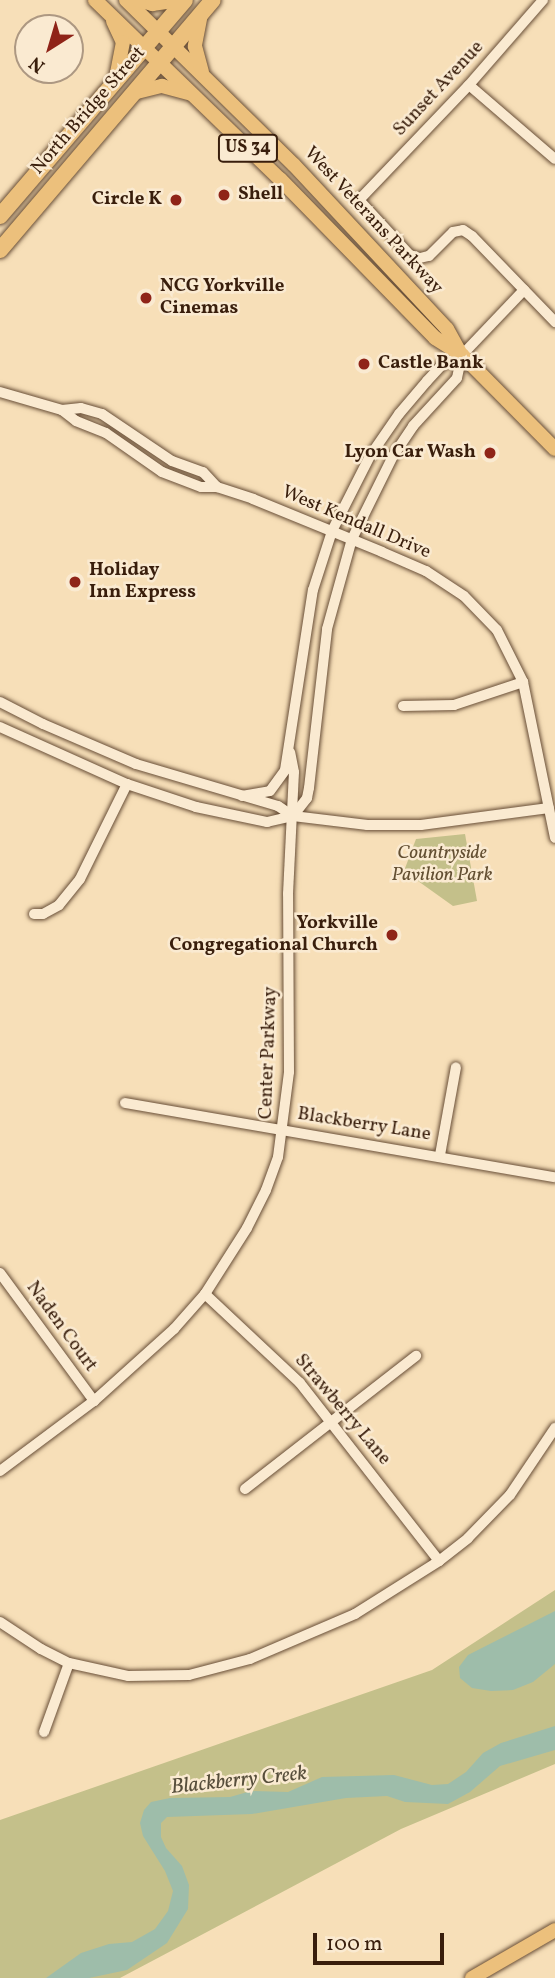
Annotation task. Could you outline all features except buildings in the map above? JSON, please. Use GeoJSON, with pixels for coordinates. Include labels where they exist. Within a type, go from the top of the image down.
{"type":"FeatureCollection","features":[{"type":"Feature","properties":{"kind":"highway","name":"North Bridge Street"},"geometry":{"type":"LineString","coordinates":[[0,216],[183,0]]}},
{"type":"Feature","properties":{"kind":"highway","name":"North Bridge Street"},"geometry":{"type":"LineString","coordinates":[[0,250],[207,6]]}},
{"type":"Feature","properties":{"kind":"main road","name":"US 34"},"geometry":{"type":"LineString","coordinates":[[95,0],[144,45]]}},
{"type":"Feature","properties":{"kind":"main road","name":"US 34"},"geometry":{"type":"LineString","coordinates":[[126,0],[158,30]]}},
{"type":"Feature","properties":{"kind":"main road"},"geometry":{"type":"LineString","coordinates":[[138,0],[152,4],[183,0]]}},
{"type":"Feature","properties":{"kind":"main road"},"geometry":{"type":"LineString","coordinates":[[202,74],[195,46],[207,6]]}},
{"type":"Feature","properties":{"kind":"main road"},"geometry":{"type":"LineString","coordinates":[[107,10],[123,42],[116,78]]}},
{"type":"Feature","properties":{"kind":"main road","name":"West Veterans Parkway"},"geometry":{"type":"LineString","coordinates":[[158,30],[294,165],[447,329],[462,355]]}},
{"type":"Feature","properties":{"kind":"main road","name":"West Veterans Parkway"},"geometry":{"type":"LineString","coordinates":[[144,45],[435,338],[462,355],[555,449]]}},
{"type":"Feature","properties":{"kind":"main road"},"geometry":{"type":"LineString","coordinates":[[131,93],[162,86],[194,95]]}},
{"type":"Feature","properties":{"kind":"main road"},"geometry":{"type":"LineString","coordinates":[[472,1978],[555,1930]]}},
{"type":"Feature","properties":{"kind":"street","name":"Sunset Avenue"},"geometry":{"type":"LineString","coordinates":[[524,290],[463,230],[453,232],[429,256],[419,258],[410,255],[359,201],[469,85],[543,0]]}},
{"type":"Feature","properties":{"kind":"street"},"geometry":{"type":"LineString","coordinates":[[469,85],[555,159]]}},
{"type":"Feature","properties":{"kind":"street"},"geometry":{"type":"LineString","coordinates":[[524,290],[555,323]]}},
{"type":"Feature","properties":{"kind":"street","name":"Center Parkway"},"geometry":{"type":"LineString","coordinates":[[242,796],[270,791],[285,770],[290,752],[304,628],[313,590],[332,531],[383,435],[442,365],[462,355],[524,290]]}},
{"type":"Feature","properties":{"kind":"street","name":"Center Parkway"},"geometry":{"type":"LineString","coordinates":[[293,816],[307,799],[327,629],[352,539],[393,456],[413,426],[457,378],[462,355]]}},
{"type":"Feature","properties":{"kind":"street","name":"West Kendall Drive"},"geometry":{"type":"LineString","coordinates":[[0,392],[62,410],[81,408],[102,414],[172,461],[203,472],[217,487],[426,571],[464,596],[497,630],[523,682],[555,838]]}},
{"type":"Feature","properties":{"kind":"street"},"geometry":{"type":"LineString","coordinates":[[403,706],[454,705],[523,682]]}},
{"type":"Feature","properties":{"kind":"street"},"geometry":{"type":"LineString","coordinates":[[0,702],[43,724],[136,764],[278,806],[293,816]]}},
{"type":"Feature","properties":{"kind":"street"},"geometry":{"type":"LineString","coordinates":[[0,727],[127,784],[231,815],[267,822],[293,816],[367,825],[421,825],[549,808]]}},
{"type":"Feature","properties":{"kind":"street","name":"Center Parkway"},"geometry":{"type":"LineString","coordinates":[[0,1471],[94,1401],[174,1329],[205,1294],[247,1228],[266,1190],[278,1157],[283,1130],[291,1039],[288,894],[294,772],[290,752]]}},
{"type":"Feature","properties":{"kind":"street"},"geometry":{"type":"LineString","coordinates":[[34,914],[43,914],[59,905],[80,879],[127,784]]}},
{"type":"Feature","properties":{"kind":"street"},"geometry":{"type":"LineString","coordinates":[[440,1155],[456,1067]]}},
{"type":"Feature","properties":{"kind":"street","name":"Blackberry Lane"},"geometry":{"type":"LineString","coordinates":[[125,1103],[440,1155],[555,1177]]}},
{"type":"Feature","properties":{"kind":"street","name":"Naden Court"},"geometry":{"type":"LineString","coordinates":[[0,1273],[94,1401]]}},
{"type":"Feature","properties":{"kind":"street","name":"Strawberry Lane"},"geometry":{"type":"LineString","coordinates":[[205,1294],[281,1364],[333,1422],[439,1561]]}},
{"type":"Feature","properties":{"kind":"street"},"geometry":{"type":"LineString","coordinates":[[245,1489],[416,1356]]}},
{"type":"Feature","properties":{"kind":"street"},"geometry":{"type":"LineString","coordinates":[[0,1622],[40,1649],[69,1663],[100,1672],[157,1678],[220,1669],[326,1628],[382,1598],[439,1561],[468,1538],[510,1495],[555,1428]]}},
{"type":"Feature","properties":{"kind":"street"},"geometry":{"type":"LineString","coordinates":[[44,1732],[69,1663]]}},
{"type":"Feature","properties":{"kind":"green space","name":"Countryside Pavilion Park"},"geometry":{"type":"Polygon","coordinates":[[[465,834],[477,901],[453,906],[404,871],[416,839],[465,834]]]}},
{"type":"Feature","properties":{"kind":"green space"},"geometry":{"type":"Polygon","coordinates":[[[555,1590],[555,1764],[401,1829],[120,1978],[0,1978],[0,1820],[432,1670],[555,1590]]]}},
{"type":"Feature","properties":{"kind":"shaded area"},"geometry":{"type":"Polygon","coordinates":[[[555,1611],[555,1664],[533,1682],[513,1690],[491,1691],[472,1688],[460,1678],[459,1667],[468,1655],[555,1611]]]}},
{"type":"Feature","properties":{"kind":"shaded area"},"geometry":{"type":"Polygon","coordinates":[[[555,1726],[555,1750],[500,1766],[470,1792],[448,1804],[405,1802],[387,1796],[346,1798],[252,1814],[167,1817],[161,1823],[161,1837],[166,1848],[182,1866],[189,1885],[188,1909],[167,1943],[127,1970],[89,1978],[46,1978],[81,1953],[109,1944],[132,1942],[155,1929],[168,1911],[173,1891],[165,1871],[143,1836],[140,1823],[144,1810],[151,1802],[170,1798],[230,1797],[251,1791],[288,1792],[322,1777],[394,1775],[432,1785],[448,1784],[466,1772],[483,1753],[501,1743],[555,1726]]]}},
{"type":"Feature","properties":{"kind":"place","name":"Shell"},"geometry":{"type":"Point","coordinates":[224,195]}},
{"type":"Feature","properties":{"kind":"place","name":"Circle K"},"geometry":{"type":"Point","coordinates":[176,200]}},
{"type":"Feature","properties":{"kind":"place","name":"NCG Yorkville Cinemas"},"geometry":{"type":"Point","coordinates":[146,298]}},
{"type":"Feature","properties":{"kind":"place","name":"Castle Bank"},"geometry":{"type":"Point","coordinates":[364,364]}},
{"type":"Feature","properties":{"kind":"place","name":"Lyon Car Wash"},"geometry":{"type":"Point","coordinates":[490,453]}},
{"type":"Feature","properties":{"kind":"place","name":"Holiday Inn Express"},"geometry":{"type":"Point","coordinates":[75,582]}},
{"type":"Feature","properties":{"kind":"place","name":"Yorkville Congregational Church"},"geometry":{"type":"Point","coordinates":[392,935]}},
{"type":"Feature","properties":{"kind":"water label","name":"Blackberry Creek"},"geometry":{"type":"Point","coordinates":[239,1781]}}]}
